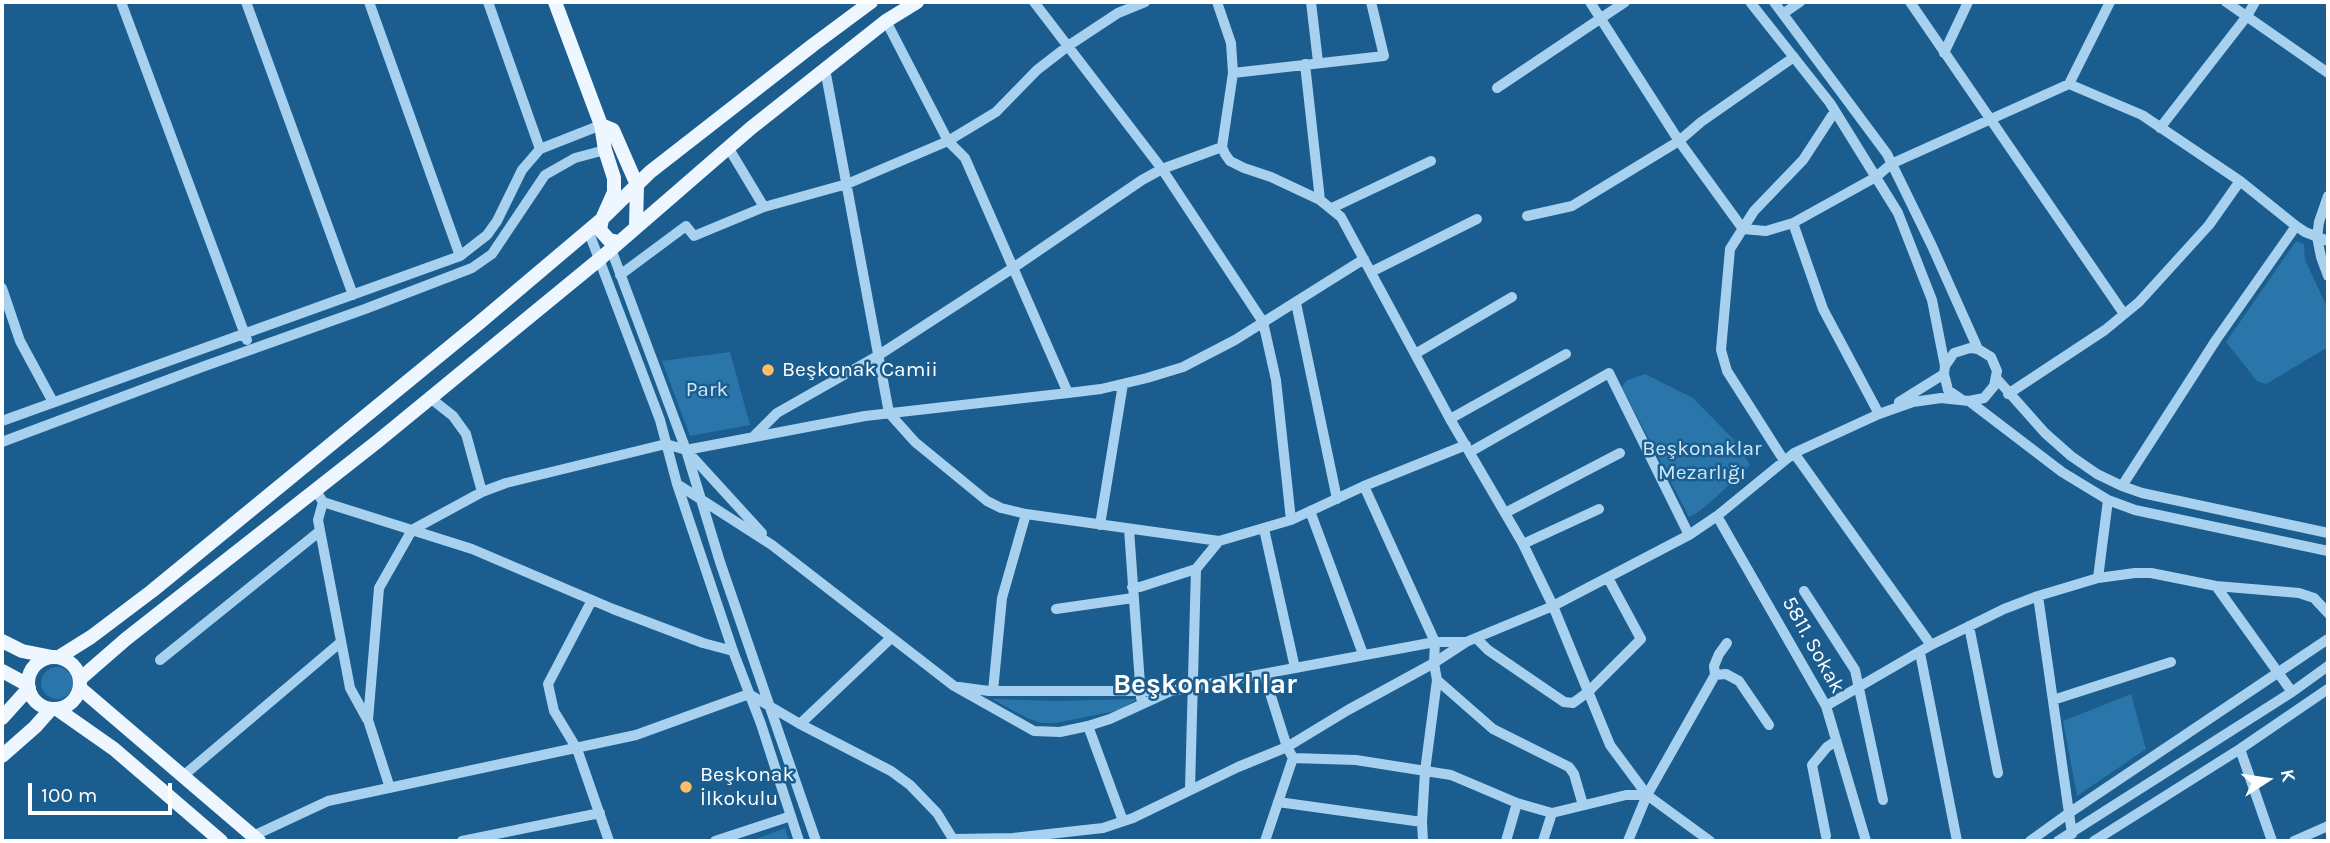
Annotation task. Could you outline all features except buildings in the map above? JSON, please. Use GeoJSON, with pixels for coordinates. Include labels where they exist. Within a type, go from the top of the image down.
{"type":"FeatureCollection","features":[{"type":"Feature","properties":{"kind":"main road"},"geometry":{"type":"LineString","coordinates":[[555,2],[601,125],[614,178],[614,192],[601,219],[600,230],[609,240],[610,250]]}},
{"type":"Feature","properties":{"kind":"main road"},"geometry":{"type":"LineString","coordinates":[[221,841],[114,748],[54,709],[34,700],[29,686],[32,669],[37,663],[56,657],[91,637],[152,591],[461,338],[601,219],[650,172],[870,2]]}},
{"type":"Feature","properties":{"kind":"main road"},"geometry":{"type":"LineString","coordinates":[[2,757],[54,709],[72,702],[80,683],[147,623],[320,496],[429,397],[610,250],[728,148],[886,21],[917,2]]}},
{"type":"Feature","properties":{"kind":"main road"},"geometry":{"type":"LineString","coordinates":[[601,125],[613,130],[637,185],[636,226]]}},
{"type":"Feature","properties":{"kind":"main road"},"geometry":{"type":"LineString","coordinates":[[631,168],[650,172]]}},
{"type":"Feature","properties":{"kind":"main road"},"geometry":{"type":"LineString","coordinates":[[2,641],[22,651],[56,657],[73,665],[80,683],[256,839]]}},
{"type":"Feature","properties":{"kind":"main road"},"geometry":{"type":"LineString","coordinates":[[2,671],[29,686]]}},
{"type":"Feature","properties":{"kind":"main road"},"geometry":{"type":"LineString","coordinates":[[2,718],[29,686]]}},
{"type":"Feature","properties":{"kind":"street"},"geometry":{"type":"LineString","coordinates":[[121,2],[250,350]]}},
{"type":"Feature","properties":{"kind":"street"},"geometry":{"type":"LineString","coordinates":[[246,2],[353,295]]}},
{"type":"Feature","properties":{"kind":"street"},"geometry":{"type":"LineString","coordinates":[[369,2],[460,256]]}},
{"type":"Feature","properties":{"kind":"street"},"geometry":{"type":"LineString","coordinates":[[488,2],[540,149]]}},
{"type":"Feature","properties":{"kind":"street"},"geometry":{"type":"LineString","coordinates":[[1034,2],[1162,169],[1263,323],[1276,380],[1291,520]]}},
{"type":"Feature","properties":{"kind":"street"},"geometry":{"type":"LineString","coordinates":[[620,275],[685,226],[694,236],[764,207],[847,184],[948,141],[996,112],[1037,70],[1068,46],[1118,13],[1145,2]]}},
{"type":"Feature","properties":{"kind":"street"},"geometry":{"type":"LineString","coordinates":[[1217,2],[1231,43],[1233,73],[1222,147],[1230,161],[1320,200],[1341,218],[1450,418],[1523,544],[1553,606],[1610,745],[1647,795],[1710,841]]}},
{"type":"Feature","properties":{"kind":"street"},"geometry":{"type":"LineString","coordinates":[[1311,2],[1318,62]]}},
{"type":"Feature","properties":{"kind":"street"},"geometry":{"type":"LineString","coordinates":[[1233,73],[1384,56],[1371,2]]}},
{"type":"Feature","properties":{"kind":"street"},"geometry":{"type":"LineString","coordinates":[[1590,2],[1679,141],[1743,229],[1766,231],[1793,223],[1876,177],[1891,164],[2069,84],[2110,2]]}},
{"type":"Feature","properties":{"kind":"street"},"geometry":{"type":"LineString","coordinates":[[1497,88],[1625,2]]}},
{"type":"Feature","properties":{"kind":"street"},"geometry":{"type":"LineString","coordinates":[[1751,2],[1835,111],[1898,213],[1932,300],[1948,390],[2062,472],[2108,500],[2135,510],[2328,551]]}},
{"type":"Feature","properties":{"kind":"street"},"geometry":{"type":"LineString","coordinates":[[1774,2],[1851,104],[1891,164],[1932,246],[1978,349]]}},
{"type":"Feature","properties":{"kind":"street"},"geometry":{"type":"LineString","coordinates":[[1784,13],[1800,2]]}},
{"type":"Feature","properties":{"kind":"street"},"geometry":{"type":"LineString","coordinates":[[1910,2],[2124,314]]}},
{"type":"Feature","properties":{"kind":"street"},"geometry":{"type":"LineString","coordinates":[[1944,53],[1968,2]]}},
{"type":"Feature","properties":{"kind":"street"},"geometry":{"type":"LineString","coordinates":[[2226,2],[2328,73]]}},
{"type":"Feature","properties":{"kind":"street"},"geometry":{"type":"LineString","coordinates":[[2160,128],[2255,2]]}},
{"type":"Feature","properties":{"kind":"street"},"geometry":{"type":"LineString","coordinates":[[886,21],[948,141],[965,158],[1068,393]]}},
{"type":"Feature","properties":{"kind":"street"},"geometry":{"type":"LineString","coordinates":[[1527,216],[1572,206],[1679,141],[1701,122],[1794,57]]}},
{"type":"Feature","properties":{"kind":"street"},"geometry":{"type":"LineString","coordinates":[[1305,64],[1320,200]]}},
{"type":"Feature","properties":{"kind":"street"},"geometry":{"type":"LineString","coordinates":[[825,69],[889,413],[915,443],[961,482],[994,505],[1026,514],[1219,541],[1291,520],[1364,486],[1468,448],[1608,373],[1689,535]]}},
{"type":"Feature","properties":{"kind":"street"},"geometry":{"type":"LineString","coordinates":[[2069,84],[2142,115],[2240,181],[2296,226],[2323,239]]}},
{"type":"Feature","properties":{"kind":"street"},"geometry":{"type":"LineString","coordinates":[[1835,111],[1804,160],[1754,211],[1730,249],[1721,350],[1727,371],[1931,645]]}},
{"type":"Feature","properties":{"kind":"street"},"geometry":{"type":"LineString","coordinates":[[2,421],[460,256],[487,236],[522,170],[540,149],[601,125]]}},
{"type":"Feature","properties":{"kind":"street"},"geometry":{"type":"LineString","coordinates":[[753,437],[777,413],[879,355],[1142,180],[1162,169],[1222,147]]}},
{"type":"Feature","properties":{"kind":"street"},"geometry":{"type":"LineString","coordinates":[[728,148],[764,207]]}},
{"type":"Feature","properties":{"kind":"street"},"geometry":{"type":"LineString","coordinates":[[2,442],[472,268],[492,254],[545,175],[575,158],[605,150]]}},
{"type":"Feature","properties":{"kind":"street"},"geometry":{"type":"LineString","coordinates":[[1332,208],[1431,161]]}},
{"type":"Feature","properties":{"kind":"street"},"geometry":{"type":"LineString","coordinates":[[2008,394],[2105,331],[2139,302],[2209,225],[2240,181]]}},
{"type":"Feature","properties":{"kind":"street"},"geometry":{"type":"LineString","coordinates":[[2328,196],[2319,222],[2323,239],[2321,257],[2328,276]]}},
{"type":"Feature","properties":{"kind":"street"},"geometry":{"type":"LineString","coordinates":[[1371,272],[1477,219]]}},
{"type":"Feature","properties":{"kind":"street"},"geometry":{"type":"LineString","coordinates":[[1793,223],[1823,309],[1879,414]]}},
{"type":"Feature","properties":{"kind":"street"},"geometry":{"type":"LineString","coordinates":[[2122,486],[2216,340],[2296,226]]}},
{"type":"Feature","properties":{"kind":"street"},"geometry":{"type":"LineString","coordinates":[[588,230],[610,250],[686,450],[816,841]]}},
{"type":"Feature","properties":{"kind":"street"},"geometry":{"type":"LineString","coordinates":[[610,250],[677,484],[799,841]]}},
{"type":"Feature","properties":{"kind":"street"},"geometry":{"type":"LineString","coordinates":[[368,720],[379,588],[412,530],[482,492],[506,483],[666,444],[686,450],[889,413],[1068,393],[1123,384],[1183,367],[1263,323],[1364,259]]}},
{"type":"Feature","properties":{"kind":"street"},"geometry":{"type":"LineString","coordinates":[[2,288],[20,341],[53,402]]}},
{"type":"Feature","properties":{"kind":"street"},"geometry":{"type":"LineString","coordinates":[[1415,354],[1512,296]]}},
{"type":"Feature","properties":{"kind":"street"},"geometry":{"type":"LineString","coordinates":[[1296,303],[1337,499]]}},
{"type":"Feature","properties":{"kind":"street"},"geometry":{"type":"LineString","coordinates":[[1879,414],[1945,370],[1954,353],[1970,348],[1978,349],[1991,357],[1997,379],[2045,433],[2097,474],[2142,493],[2328,533]]}},
{"type":"Feature","properties":{"kind":"street"},"geometry":{"type":"LineString","coordinates":[[1450,418],[1566,354]]}},
{"type":"Feature","properties":{"kind":"street"},"geometry":{"type":"LineString","coordinates":[[749,694],[891,771],[910,785],[937,813],[953,840],[1013,838],[1103,828],[1191,789],[1290,752],[1348,710],[1471,640],[1553,606],[1689,535],[1717,516],[1788,456],[1879,414],[1913,402],[1941,398],[1977,401],[1990,393],[1997,379]]}},
{"type":"Feature","properties":{"kind":"street"},"geometry":{"type":"LineString","coordinates":[[1100,525],[1123,384]]}},
{"type":"Feature","properties":{"kind":"street"},"geometry":{"type":"LineString","coordinates":[[429,397],[453,416],[466,434],[482,492]]}},
{"type":"Feature","properties":{"kind":"street"},"geometry":{"type":"LineString","coordinates":[[686,450],[772,544]]}},
{"type":"Feature","properties":{"kind":"street"},"geometry":{"type":"LineString","coordinates":[[1505,513],[1620,453]]}},
{"type":"Feature","properties":{"kind":"street"},"geometry":{"type":"LineString","coordinates":[[677,484],[772,544],[954,686],[1034,731],[1060,732],[1088,726],[1171,691]]}},
{"type":"Feature","properties":{"kind":"street"},"geometry":{"type":"LineString","coordinates":[[1364,486],[1435,642],[1434,663],[1437,680],[1425,771],[1423,841]]}},
{"type":"Feature","properties":{"kind":"street"},"geometry":{"type":"LineString","coordinates":[[390,788],[368,720],[350,688],[318,520],[320,496],[472,549],[592,600],[703,643],[733,651]]}},
{"type":"Feature","properties":{"kind":"street"},"geometry":{"type":"LineString","coordinates":[[2098,578],[2108,500]]}},
{"type":"Feature","properties":{"kind":"street"},"geometry":{"type":"LineString","coordinates":[[1523,544],[1599,509]]}},
{"type":"Feature","properties":{"kind":"street"},"geometry":{"type":"LineString","coordinates":[[1310,511],[1363,654]]}},
{"type":"Feature","properties":{"kind":"street"},"geometry":{"type":"LineString","coordinates":[[993,691],[1002,598],[1026,514]]}},
{"type":"Feature","properties":{"kind":"street","name":"5811. Sokak"},"geometry":{"type":"LineString","coordinates":[[1717,516],[1826,706],[1866,841]]}},
{"type":"Feature","properties":{"kind":"street"},"geometry":{"type":"LineString","coordinates":[[1129,529],[1141,705]]}},
{"type":"Feature","properties":{"kind":"street"},"geometry":{"type":"LineString","coordinates":[[1264,529],[1295,668]]}},
{"type":"Feature","properties":{"kind":"street"},"geometry":{"type":"LineString","coordinates":[[160,660],[320,531]]}},
{"type":"Feature","properties":{"kind":"street"},"geometry":{"type":"LineString","coordinates":[[1056,609],[1132,593],[1140,587],[1196,569],[1219,541]]}},
{"type":"Feature","properties":{"kind":"street"},"geometry":{"type":"LineString","coordinates":[[1191,789],[1196,569]]}},
{"type":"Feature","properties":{"kind":"street"},"geometry":{"type":"LineString","coordinates":[[1826,706],[1931,645],[2004,609],[2098,578],[2151,573],[2216,586],[2300,593],[2315,598],[2328,612]]}},
{"type":"Feature","properties":{"kind":"street"},"geometry":{"type":"LineString","coordinates":[[954,686],[993,691],[1171,691],[1363,654],[1435,642],[1471,640],[1564,702],[1573,703],[1588,692],[1641,639],[1608,578]]}},
{"type":"Feature","properties":{"kind":"street"},"geometry":{"type":"LineString","coordinates":[[2216,586],[2292,692]]}},
{"type":"Feature","properties":{"kind":"street"},"geometry":{"type":"LineString","coordinates":[[1804,591],[1855,670],[1883,800]]}},
{"type":"Feature","properties":{"kind":"street"},"geometry":{"type":"LineString","coordinates":[[2038,596],[2072,834]]}},
{"type":"Feature","properties":{"kind":"street"},"geometry":{"type":"LineString","coordinates":[[592,600],[548,684],[554,711],[577,749],[609,841]]}},
{"type":"Feature","properties":{"kind":"street"},"geometry":{"type":"LineString","coordinates":[[1969,626],[1997,773]]}},
{"type":"Feature","properties":{"kind":"street"},"geometry":{"type":"LineString","coordinates":[[800,724],[891,638]]}},
{"type":"Feature","properties":{"kind":"street"},"geometry":{"type":"LineString","coordinates":[[2030,841],[2328,639]]}},
{"type":"Feature","properties":{"kind":"street"},"geometry":{"type":"LineString","coordinates":[[183,776],[341,642]]}},
{"type":"Feature","properties":{"kind":"street"},"geometry":{"type":"LineString","coordinates":[[1628,841],[1647,795],[1669,753],[1715,675],[1714,666],[1727,643]]}},
{"type":"Feature","properties":{"kind":"street"},"geometry":{"type":"LineString","coordinates":[[1920,653],[1957,841]]}},
{"type":"Feature","properties":{"kind":"street"},"geometry":{"type":"LineString","coordinates":[[2053,700],[2171,662]]}},
{"type":"Feature","properties":{"kind":"street"},"geometry":{"type":"LineString","coordinates":[[2058,841],[2292,692],[2328,666]]}},
{"type":"Feature","properties":{"kind":"street"},"geometry":{"type":"LineString","coordinates":[[1264,674],[1290,752],[1278,803],[1265,841]]}},
{"type":"Feature","properties":{"kind":"street"},"geometry":{"type":"LineString","coordinates":[[1715,675],[1726,674],[1739,681],[1769,724]]}},
{"type":"Feature","properties":{"kind":"street"},"geometry":{"type":"LineString","coordinates":[[1437,680],[1493,729],[1569,767],[1574,774],[1583,805]]}},
{"type":"Feature","properties":{"kind":"street"},"geometry":{"type":"LineString","coordinates":[[2094,841],[2240,749],[2328,689]]}},
{"type":"Feature","properties":{"kind":"street"},"geometry":{"type":"LineString","coordinates":[[256,839],[328,801],[636,735],[749,694]]}},
{"type":"Feature","properties":{"kind":"street"},"geometry":{"type":"LineString","coordinates":[[1088,726],[1123,821]]}},
{"type":"Feature","properties":{"kind":"street"},"geometry":{"type":"LineString","coordinates":[[1826,836],[1811,765],[1836,741]]}},
{"type":"Feature","properties":{"kind":"street"},"geometry":{"type":"LineString","coordinates":[[2240,749],[2272,841]]}},
{"type":"Feature","properties":{"kind":"street"},"geometry":{"type":"LineString","coordinates":[[1290,752],[1451,775],[1517,803],[1552,813],[1626,794],[1647,795]]}},
{"type":"Feature","properties":{"kind":"street"},"geometry":{"type":"LineString","coordinates":[[1278,803],[1422,822]]}},
{"type":"Feature","properties":{"kind":"street"},"geometry":{"type":"LineString","coordinates":[[1506,841],[1517,803]]}},
{"type":"Feature","properties":{"kind":"street"},"geometry":{"type":"LineString","coordinates":[[462,841],[600,813]]}},
{"type":"Feature","properties":{"kind":"street"},"geometry":{"type":"LineString","coordinates":[[1543,841],[1552,813]]}},
{"type":"Feature","properties":{"kind":"street"},"geometry":{"type":"LineString","coordinates":[[715,841],[738,838],[791,816]]}},
{"type":"Feature","properties":{"kind":"street"},"geometry":{"type":"LineString","coordinates":[[2294,841],[2328,826]]}},
{"type":"Feature","properties":{"kind":"green space"},"geometry":{"type":"Polygon","coordinates":[[[2296,241],[2304,244],[2305,260],[2328,309],[2328,347],[2266,384],[2257,381],[2226,342],[2296,241]]]}},
{"type":"Feature","properties":{"kind":"green space","name":"Park"},"geometry":{"type":"Polygon","coordinates":[[[730,352],[750,425],[690,436],[662,361],[730,352]]]}},
{"type":"Feature","properties":{"kind":"green space","name":"Beşkonaklar Mezarlığı"},"geometry":{"type":"Polygon","coordinates":[[[1645,374],[1693,398],[1734,440],[1750,465],[1715,498],[1689,517],[1622,387],[1626,381],[1645,374]]]}},
{"type":"Feature","properties":{"kind":"green space"},"geometry":{"type":"Polygon","coordinates":[[[57,667],[69,671],[73,683],[69,695],[57,699],[45,695],[41,683],[45,671],[57,667]]]}},
{"type":"Feature","properties":{"kind":"green space"},"geometry":{"type":"Polygon","coordinates":[[[2131,694],[2146,749],[2077,796],[2063,721],[2131,694]]]}},
{"type":"Feature","properties":{"kind":"green space"},"geometry":{"type":"Polygon","coordinates":[[[992,699],[1137,699],[1120,710],[1056,723],[1041,723],[992,699]]]}},
{"type":"Feature","properties":{"kind":"green space"},"geometry":{"type":"Polygon","coordinates":[[[785,828],[789,841],[751,841],[785,828]]]}},
{"type":"Feature","properties":{"kind":"place","name":"Beşkonak Camii"},"geometry":{"type":"Point","coordinates":[768,370]}},
{"type":"Feature","properties":{"kind":"place","name":"Beşkonak İlkokulu"},"geometry":{"type":"Point","coordinates":[686,787]}},
{"type":"Feature","properties":{"kind":"district","name":"Beşkonaklılar"},"geometry":{"type":"Point","coordinates":[1205,685]}}]}
